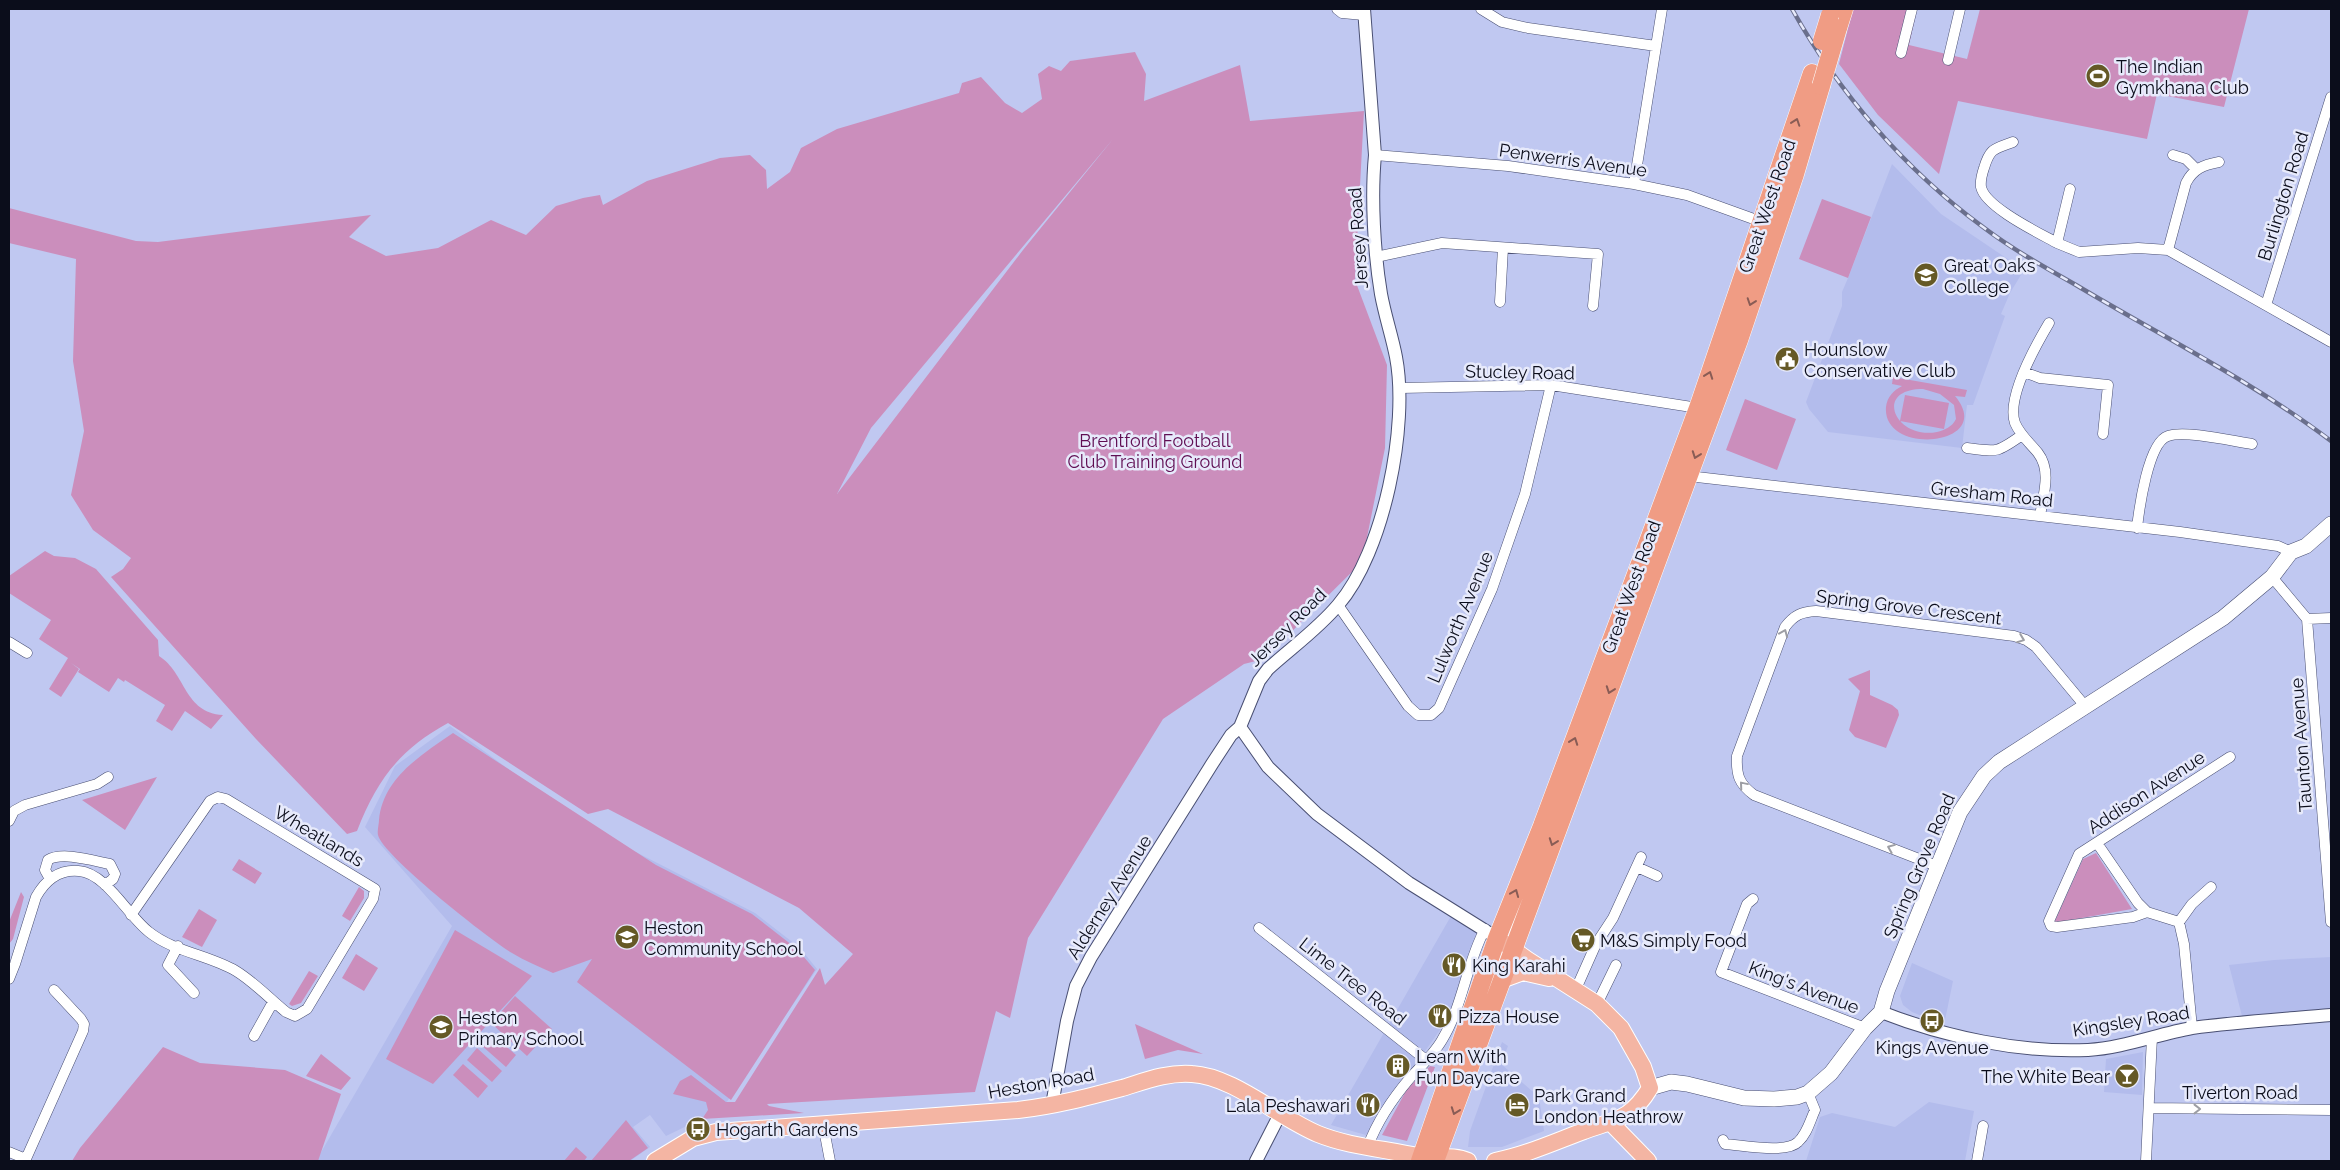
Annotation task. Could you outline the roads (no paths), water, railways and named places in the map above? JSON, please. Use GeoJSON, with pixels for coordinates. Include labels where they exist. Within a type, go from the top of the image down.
{"type":"FeatureCollection","features":[{"type":"Feature","properties":{"kind":"highway","name":"Great West Road"},"geometry":{"type":"LineString","coordinates":[[1430,1160],[1461,1025],[1491,934],[1542,826],[1698,408],[1762,222],[1816,80],[1836,15]]}},
{"type":"Feature","properties":{"kind":"highway","name":"Great West Road"},"geometry":{"type":"LineString","coordinates":[[1430,1160],[1504,979],[1513,950],[1739,340],[1796,174],[1816,80]]}},
{"type":"Feature","properties":{"kind":"highway"},"geometry":{"type":"LineString","coordinates":[[1461,1025],[1484,999],[1504,954],[1513,950]]}},
{"type":"Feature","properties":{"kind":"main road","name":"Spring Grove Road"},"geometry":{"type":"LineString","coordinates":[[1650,1088],[1671,1082],[1688,1084],[1744,1098],[1774,1099],[1797,1097],[1808,1093],[1821,1084],[1865,1028],[1881,1012],[1887,991],[1960,812],[1984,776],[1999,762],[2223,618],[2272,577],[2291,552],[2306,546],[2331,524]]}},
{"type":"Feature","properties":{"kind":"main road"},"geometry":{"type":"LineString","coordinates":[[1491,934],[1556,979],[1576,989],[1597,1004],[1621,1028],[1643,1067],[1650,1088],[1635,1107],[1611,1123],[1583,1131],[1514,1158],[1495,1161]]}},
{"type":"Feature","properties":{"kind":"main road"},"geometry":{"type":"LineString","coordinates":[[1504,979],[1523,972],[1556,979]]}},
{"type":"Feature","properties":{"kind":"main road","name":"Heston Road"},"geometry":{"type":"LineString","coordinates":[[655,1161],[684,1143],[708,1133],[736,1129],[983,1114],[1052,1105],[1158,1078],[1192,1074],[1207,1076],[1227,1084],[1328,1138],[1430,1160],[1445,1157],[1468,1161]]}},
{"type":"Feature","properties":{"kind":"main road"},"geometry":{"type":"LineString","coordinates":[[1611,1123],[1648,1161]]}},
{"type":"Feature","properties":{"kind":"street"},"geometry":{"type":"LineString","coordinates":[[1338,9],[1342,13],[1364,12]]}},
{"type":"Feature","properties":{"kind":"street"},"geometry":{"type":"LineString","coordinates":[[1480,9],[1502,22],[1528,28],[1656,46]]}},
{"type":"Feature","properties":{"kind":"street"},"geometry":{"type":"LineString","coordinates":[[1634,184],[1662,9]]}},
{"type":"Feature","properties":{"kind":"street"},"geometry":{"type":"LineString","coordinates":[[1902,52],[1912,9]]}},
{"type":"Feature","properties":{"kind":"street"},"geometry":{"type":"LineString","coordinates":[[1948,60],[1960,9]]}},
{"type":"Feature","properties":{"kind":"street","name":"Jersey Road"},"geometry":{"type":"LineString","coordinates":[[1240,726],[1259,681],[1268,669],[1338,605],[1364,566],[1375,542],[1382,518],[1397,437],[1400,388],[1397,358],[1382,296],[1376,257],[1373,170],[1375,155],[1364,12]]}},
{"type":"Feature","properties":{"kind":"street","name":"Burlington Road"},"geometry":{"type":"LineString","coordinates":[[2266,305],[2331,97]]}},
{"type":"Feature","properties":{"kind":"street"},"geometry":{"type":"LineString","coordinates":[[2012,142],[1992,150],[1988,154],[1981,179],[1984,195],[2004,212],[2057,243],[2079,252],[2138,248],[2168,250],[2331,342]]}},
{"type":"Feature","properties":{"kind":"street","name":"Penwerris Avenue"},"geometry":{"type":"LineString","coordinates":[[1375,155],[1508,166],[1634,184],[1687,195],[1762,222]]}},
{"type":"Feature","properties":{"kind":"street"},"geometry":{"type":"LineString","coordinates":[[2173,155],[2186,159],[2196,169]]}},
{"type":"Feature","properties":{"kind":"street"},"geometry":{"type":"LineString","coordinates":[[2168,250],[2186,183],[2196,169],[2219,162]]}},
{"type":"Feature","properties":{"kind":"street"},"geometry":{"type":"LineString","coordinates":[[2057,243],[2070,189]]}},
{"type":"Feature","properties":{"kind":"street"},"geometry":{"type":"LineString","coordinates":[[1376,257],[1442,243],[1598,254],[1593,306]]}},
{"type":"Feature","properties":{"kind":"street"},"geometry":{"type":"LineString","coordinates":[[1500,302],[1503,248]]}},
{"type":"Feature","properties":{"kind":"street"},"geometry":{"type":"LineString","coordinates":[[2040,516],[2046,470],[2039,454],[2022,435],[2015,421],[2014,409],[2029,357],[2049,323]]}},
{"type":"Feature","properties":{"kind":"street"},"geometry":{"type":"LineString","coordinates":[[2024,372],[2040,378],[2108,385],[2103,434]]}},
{"type":"Feature","properties":{"kind":"street","name":"Stucley Road"},"geometry":{"type":"LineString","coordinates":[[1400,388],[1551,385],[1698,408]]}},
{"type":"Feature","properties":{"kind":"street","name":"Lulworth Avenue"},"geometry":{"type":"LineString","coordinates":[[1338,605],[1408,706],[1418,715],[1431,715],[1439,708],[1492,589],[1525,494],[1551,385]]}},
{"type":"Feature","properties":{"kind":"street"},"geometry":{"type":"LineString","coordinates":[[2137,528],[2142,492],[2158,444],[2166,436],[2180,434],[2252,444]]}},
{"type":"Feature","properties":{"kind":"street"},"geometry":{"type":"LineString","coordinates":[[1967,448],[1994,452],[2001,450],[2022,435]]}},
{"type":"Feature","properties":{"kind":"street","name":"Gresham Road"},"geometry":{"type":"LineString","coordinates":[[1688,476],[2180,532],[2278,546],[2291,552]]}},
{"type":"Feature","properties":{"kind":"street"},"geometry":{"type":"LineString","coordinates":[[2272,577],[2307,619],[2331,618]]}},
{"type":"Feature","properties":{"kind":"street","name":"Spring Grove Crescent"},"geometry":{"type":"LineString","coordinates":[[1937,866],[1754,795],[1743,787],[1737,776],[1737,756],[1785,627],[1790,621],[1804,612],[1816,611],[2014,636],[2026,640],[2036,647],[2085,706]]}},
{"type":"Feature","properties":{"kind":"street","name":"Taunton Avenue"},"geometry":{"type":"LineString","coordinates":[[2307,619],[2331,922]]}},
{"type":"Feature","properties":{"kind":"street"},"geometry":{"type":"LineString","coordinates":[[9,642],[27,653]]}},
{"type":"Feature","properties":{"kind":"street"},"geometry":{"type":"LineString","coordinates":[[1240,726],[1268,767],[1305,805],[1409,883],[1491,934]]}},
{"type":"Feature","properties":{"kind":"street","name":"Alderney Avenue"},"geometry":{"type":"LineString","coordinates":[[1052,1105],[1061,1049],[1076,986],[1091,957],[1212,764],[1231,735],[1240,726]]}},
{"type":"Feature","properties":{"kind":"street","name":"Addison Avenue"},"geometry":{"type":"LineString","coordinates":[[2147,912],[2133,917],[2057,927],[2051,926],[2049,921],[2079,854],[2230,757]]}},
{"type":"Feature","properties":{"kind":"street"},"geometry":{"type":"LineString","coordinates":[[9,821],[14,811],[26,805],[97,784],[108,777]]}},
{"type":"Feature","properties":{"kind":"street","name":"Wheatlands"},"geometry":{"type":"LineString","coordinates":[[50,879],[63,872],[79,871],[93,875],[131,915],[153,935],[236,971],[286,1012],[295,1016],[307,1009],[373,899],[375,889],[226,799],[218,797],[210,801],[131,915]]}},
{"type":"Feature","properties":{"kind":"street"},"geometry":{"type":"LineString","coordinates":[[2096,843],[2138,903],[2147,912],[2179,922]]}},
{"type":"Feature","properties":{"kind":"street"},"geometry":{"type":"LineString","coordinates":[[9,979],[12,963],[36,897],[50,879],[45,870],[46,864],[52,858],[80,858],[110,864],[115,874],[113,879],[105,886]]}},
{"type":"Feature","properties":{"kind":"street"},"geometry":{"type":"LineString","coordinates":[[1576,989],[1596,944],[1613,918],[1639,862],[1657,876]]}},
{"type":"Feature","properties":{"kind":"street"},"geometry":{"type":"LineString","coordinates":[[2192,1028],[2184,944],[2179,922],[2192,904],[2211,887]]}},
{"type":"Feature","properties":{"kind":"street","name":"King's Avenue"},"geometry":{"type":"LineString","coordinates":[[1753,900],[1747,904],[1721,972],[1865,1028]]}},
{"type":"Feature","properties":{"kind":"street","name":"Lime Tree Road"},"geometry":{"type":"LineString","coordinates":[[1259,928],[1426,1060]]}},
{"type":"Feature","properties":{"kind":"street"},"geometry":{"type":"LineString","coordinates":[[178,946],[168,965],[194,993]]}},
{"type":"Feature","properties":{"kind":"street"},"geometry":{"type":"LineString","coordinates":[[1597,1004],[1616,965]]}},
{"type":"Feature","properties":{"kind":"street"},"geometry":{"type":"LineString","coordinates":[[9,1152],[25,1160],[83,1031],[81,1019],[54,990]]}},
{"type":"Feature","properties":{"kind":"street"},"geometry":{"type":"LineString","coordinates":[[254,1036],[273,1002]]}},
{"type":"Feature","properties":{"kind":"street","name":"Kingsley Road"},"geometry":{"type":"LineString","coordinates":[[1881,1012],[1912,1024],[1944,1033],[2025,1047],[2090,1050],[2192,1028],[2331,1015]]}},
{"type":"Feature","properties":{"kind":"street"},"geometry":{"type":"LineString","coordinates":[[1368,1146],[1372,1135],[1394,1100],[1441,1042],[1461,1025]]}},
{"type":"Feature","properties":{"kind":"street"},"geometry":{"type":"LineString","coordinates":[[2146,1161],[2152,1037]]}},
{"type":"Feature","properties":{"kind":"street"},"geometry":{"type":"LineString","coordinates":[[1723,1140],[1725,1144],[1786,1149],[1798,1143],[1808,1128],[1815,1110],[1808,1093]]}},
{"type":"Feature","properties":{"kind":"street","name":"Tiverton Road"},"geometry":{"type":"LineString","coordinates":[[2149,1108],[2331,1110]]}},
{"type":"Feature","properties":{"kind":"street"},"geometry":{"type":"LineString","coordinates":[[1256,1161],[1280,1114]]}},
{"type":"Feature","properties":{"kind":"street"},"geometry":{"type":"LineString","coordinates":[[823,1124],[830,1161]]}},
{"type":"Feature","properties":{"kind":"street"},"geometry":{"type":"LineString","coordinates":[[1977,1161],[1983,1126]]}},
{"type":"Feature","properties":{"kind":"railway"},"geometry":{"type":"LineString","coordinates":[[1792,9],[1831,70],[1876,128],[1927,181],[1954,205],[1994,235],[2040,265],[2270,398],[2331,441]]}},
{"type":"Feature","properties":{"kind":"place","name":"The Indian Gymkhana Club"},"geometry":{"type":"Point","coordinates":[2098,76]}},
{"type":"Feature","properties":{"kind":"place","name":"Great Oaks College"},"geometry":{"type":"Point","coordinates":[1926,275]}},
{"type":"Feature","properties":{"kind":"place","name":"Hounslow Conservative Club"},"geometry":{"type":"Point","coordinates":[1787,359]}},
{"type":"Feature","properties":{"kind":"place","name":"Heston Community School"},"geometry":{"type":"Point","coordinates":[627,937]}},
{"type":"Feature","properties":{"kind":"place","name":"M&S Simply Food"},"geometry":{"type":"Point","coordinates":[1583,940]}},
{"type":"Feature","properties":{"kind":"place","name":"King Karahi"},"geometry":{"type":"Point","coordinates":[1454,965]}},
{"type":"Feature","properties":{"kind":"place","name":"Pizza House"},"geometry":{"type":"Point","coordinates":[1440,1016]}},
{"type":"Feature","properties":{"kind":"place","name":"Kings Avenue"},"geometry":{"type":"Point","coordinates":[1932,1021]}},
{"type":"Feature","properties":{"kind":"place","name":"Heston Primary School"},"geometry":{"type":"Point","coordinates":[441,1027]}},
{"type":"Feature","properties":{"kind":"place","name":"Learn With Fun Daycare"},"geometry":{"type":"Point","coordinates":[1398,1066]}},
{"type":"Feature","properties":{"kind":"place","name":"The White Bear"},"geometry":{"type":"Point","coordinates":[2127,1076]}},
{"type":"Feature","properties":{"kind":"place","name":"Lala Peshawari"},"geometry":{"type":"Point","coordinates":[1368,1105]}},
{"type":"Feature","properties":{"kind":"place","name":"Park Grand London Heathrow"},"geometry":{"type":"Point","coordinates":[1517,1105]}},
{"type":"Feature","properties":{"kind":"place","name":"Hogarth Gardens"},"geometry":{"type":"Point","coordinates":[698,1129]}},
{"type":"Feature","properties":{"kind":"park label","name":"Brentford Football Club Training Ground"},"geometry":{"type":"Point","coordinates":[1155,450]}}]}
